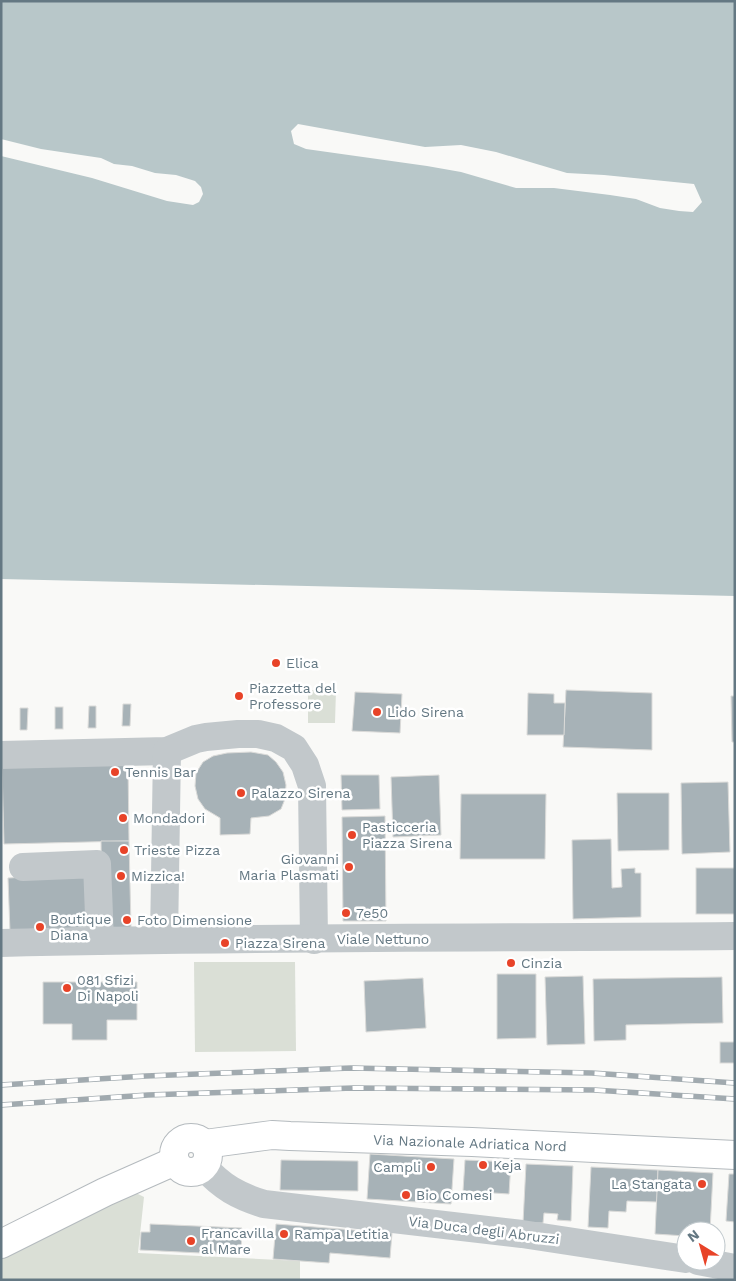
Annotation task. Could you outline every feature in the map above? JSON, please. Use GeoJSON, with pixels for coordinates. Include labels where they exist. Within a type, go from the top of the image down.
{"type":"FeatureCollection","features":[{"type":"Feature","properties":{"kind":"main road","name":"Via Nazionale Adriatica Nord"},"geometry":{"type":"LineString","coordinates":[[1,1244],[105,1192],[175,1161],[174,1152],[180,1141],[194,1137],[204,1156],[272,1135],[472,1142],[735,1155]]}},
{"type":"Feature","properties":{"kind":"street"},"geometry":{"type":"LineString","coordinates":[[1,755],[154,751],[196,739],[238,734],[267,736],[287,743],[294,748],[305,765],[312,786],[314,932]]}},
{"type":"Feature","properties":{"kind":"street"},"geometry":{"type":"LineString","coordinates":[[154,751],[164,931]]}},
{"type":"Feature","properties":{"kind":"street"},"geometry":{"type":"LineString","coordinates":[[24,867],[97,864],[100,941]]}},
{"type":"Feature","properties":{"kind":"street","name":"Viale Nettuno"},"geometry":{"type":"LineString","coordinates":[[1,943],[100,941],[164,931],[735,936]]}},
{"type":"Feature","properties":{"kind":"street","name":"Via Duca degli Abruzzi"},"geometry":{"type":"LineString","coordinates":[[204,1156],[214,1178],[239,1196],[264,1204],[522,1234],[676,1257]]}},
{"type":"Feature","properties":{"kind":"shaded area"},"geometry":{"type":"Polygon","coordinates":[[[1,1],[735,1],[735,596],[1,579],[1,1]]]}},
{"type":"Feature","properties":{"kind":"shaded area"},"geometry":{"type":"Polygon","coordinates":[[[308,690],[336,690],[335,723],[308,723],[308,690]]]}},
{"type":"Feature","properties":{"kind":"shaded area"},"geometry":{"type":"Polygon","coordinates":[[[194,962],[295,962],[296,1051],[195,1052],[194,962]]]}},
{"type":"Feature","properties":{"kind":"shaded area"},"geometry":{"type":"Polygon","coordinates":[[[136,1193],[144,1197],[138,1253],[300,1261],[300,1280],[1,1280],[1,1258],[120,1194],[136,1193]]]}},
{"type":"Feature","properties":{"kind":"pier"},"geometry":{"type":"Polygon","coordinates":[[[298,124],[425,147],[461,145],[496,152],[567,173],[694,184],[702,202],[693,212],[679,211],[660,208],[636,199],[554,188],[516,188],[461,172],[306,149],[294,144],[291,131],[298,124]]]}},
{"type":"Feature","properties":{"kind":"pier"},"geometry":{"type":"Polygon","coordinates":[[[1,139],[41,149],[101,158],[114,164],[132,166],[155,173],[176,175],[195,181],[201,187],[203,194],[199,202],[193,205],[167,201],[92,178],[1,156],[1,139]]]}},
{"type":"Feature","properties":{"kind":"building"},"geometry":{"type":"Polygon","coordinates":[[[566,690],[652,693],[652,750],[563,747],[566,690]]]}},
{"type":"Feature","properties":{"kind":"building","name":"Lido Sirena"},"geometry":{"type":"Polygon","coordinates":[[[355,692],[402,694],[400,733],[352,731],[355,692]]]}},
{"type":"Feature","properties":{"kind":"building"},"geometry":{"type":"Polygon","coordinates":[[[528,693],[554,694],[554,703],[565,703],[564,735],[527,735],[528,693]]]}},
{"type":"Feature","properties":{"kind":"building"},"geometry":{"type":"Polygon","coordinates":[[[731,696],[735,696],[735,742],[732,742],[731,696]]]}},
{"type":"Feature","properties":{"kind":"building"},"geometry":{"type":"Polygon","coordinates":[[[123,704],[131,704],[130,726],[122,726],[123,704]]]}},
{"type":"Feature","properties":{"kind":"building"},"geometry":{"type":"Polygon","coordinates":[[[89,706],[96,706],[96,728],[88,728],[89,706]]]}},
{"type":"Feature","properties":{"kind":"building"},"geometry":{"type":"Polygon","coordinates":[[[55,707],[63,707],[63,729],[55,729],[55,707]]]}},
{"type":"Feature","properties":{"kind":"building"},"geometry":{"type":"Polygon","coordinates":[[[20,708],[28,708],[27,730],[20,730],[20,708]]]}},
{"type":"Feature","properties":{"kind":"building","name":"Palazzo Sirena"},"geometry":{"type":"Polygon","coordinates":[[[251,752],[268,755],[276,762],[283,772],[286,785],[285,799],[281,809],[269,816],[251,818],[250,834],[220,835],[220,818],[205,809],[198,799],[195,786],[196,773],[203,762],[213,756],[227,753],[251,752]]]}},
{"type":"Feature","properties":{"kind":"building"},"geometry":{"type":"Polygon","coordinates":[[[128,764],[129,841],[4,844],[2,767],[128,764]]]}},
{"type":"Feature","properties":{"kind":"building"},"geometry":{"type":"Polygon","coordinates":[[[341,775],[379,775],[380,809],[342,810],[341,775]]]}},
{"type":"Feature","properties":{"kind":"building"},"geometry":{"type":"Polygon","coordinates":[[[439,775],[441,835],[393,837],[391,777],[439,775]]]}},
{"type":"Feature","properties":{"kind":"building"},"geometry":{"type":"Polygon","coordinates":[[[728,782],[730,852],[682,854],[681,783],[728,782]]]}},
{"type":"Feature","properties":{"kind":"building"},"geometry":{"type":"Polygon","coordinates":[[[617,793],[669,793],[669,850],[618,851],[617,793]]]}},
{"type":"Feature","properties":{"kind":"building"},"geometry":{"type":"Polygon","coordinates":[[[461,794],[546,794],[545,859],[460,859],[461,794]]]}},
{"type":"Feature","properties":{"kind":"building"},"geometry":{"type":"Polygon","coordinates":[[[385,816],[386,921],[343,921],[342,817],[385,816]]]}},
{"type":"Feature","properties":{"kind":"building"},"geometry":{"type":"Polygon","coordinates":[[[611,839],[612,888],[622,887],[621,869],[635,868],[635,873],[641,873],[641,917],[573,919],[572,840],[611,839]]]}},
{"type":"Feature","properties":{"kind":"building"},"geometry":{"type":"Polygon","coordinates":[[[101,841],[129,841],[131,928],[102,927],[101,841]]]}},
{"type":"Feature","properties":{"kind":"building"},"geometry":{"type":"Polygon","coordinates":[[[696,868],[735,868],[735,914],[696,914],[696,868]]]}},
{"type":"Feature","properties":{"kind":"building"},"geometry":{"type":"Polygon","coordinates":[[[90,874],[93,927],[10,932],[8,878],[90,874]]]}},
{"type":"Feature","properties":{"kind":"building"},"geometry":{"type":"Polygon","coordinates":[[[497,974],[536,974],[536,1038],[497,1039],[497,974]]]}},
{"type":"Feature","properties":{"kind":"building"},"geometry":{"type":"Polygon","coordinates":[[[583,976],[585,1044],[547,1045],[545,977],[583,976]]]}},
{"type":"Feature","properties":{"kind":"building"},"geometry":{"type":"Polygon","coordinates":[[[722,977],[723,1023],[626,1025],[626,1040],[594,1041],[593,979],[722,977]]]}},
{"type":"Feature","properties":{"kind":"building"},"geometry":{"type":"Polygon","coordinates":[[[423,978],[426,1028],[366,1032],[364,981],[423,978]]]}},
{"type":"Feature","properties":{"kind":"building"},"geometry":{"type":"Polygon","coordinates":[[[43,982],[137,982],[137,1020],[107,1020],[107,1040],[72,1040],[72,1024],[43,1024],[43,982]]]}},
{"type":"Feature","properties":{"kind":"building"},"geometry":{"type":"Polygon","coordinates":[[[720,1042],[735,1042],[735,1063],[720,1063],[720,1042]]]}},
{"type":"Feature","properties":{"kind":"building"},"geometry":{"type":"Polygon","coordinates":[[[370,1154],[454,1159],[451,1204],[367,1199],[370,1154]]]}},
{"type":"Feature","properties":{"kind":"building"},"geometry":{"type":"Polygon","coordinates":[[[281,1160],[358,1161],[358,1191],[280,1190],[281,1160]]]}},
{"type":"Feature","properties":{"kind":"building"},"geometry":{"type":"Polygon","coordinates":[[[465,1160],[511,1162],[509,1194],[463,1191],[465,1160]]]}},
{"type":"Feature","properties":{"kind":"building"},"geometry":{"type":"Polygon","coordinates":[[[526,1164],[573,1166],[571,1221],[557,1220],[558,1214],[544,1213],[543,1223],[523,1223],[526,1164]]]}},
{"type":"Feature","properties":{"kind":"building"},"geometry":{"type":"Polygon","coordinates":[[[591,1167],[658,1170],[657,1202],[627,1201],[626,1212],[609,1211],[608,1228],[588,1227],[591,1167]]]}},
{"type":"Feature","properties":{"kind":"building"},"geometry":{"type":"Polygon","coordinates":[[[658,1170],[713,1173],[711,1221],[676,1221],[676,1235],[655,1234],[658,1170]]]}},
{"type":"Feature","properties":{"kind":"building"},"geometry":{"type":"Polygon","coordinates":[[[729,1174],[735,1174],[735,1222],[726,1221],[729,1174]]]}},
{"type":"Feature","properties":{"kind":"building","name":"Francavilla al Mare"},"geometry":{"type":"Polygon","coordinates":[[[150,1224],[242,1228],[241,1255],[140,1250],[141,1232],[150,1232],[150,1224]]]}},
{"type":"Feature","properties":{"kind":"building"},"geometry":{"type":"Polygon","coordinates":[[[276,1224],[392,1233],[390,1258],[330,1253],[329,1263],[273,1259],[276,1224]]]}},
{"type":"Feature","properties":{"kind":"railway"},"geometry":{"type":"LineString","coordinates":[[1,1085],[146,1076],[351,1068],[592,1073],[735,1083]]}},
{"type":"Feature","properties":{"kind":"railway"},"geometry":{"type":"LineString","coordinates":[[1,1105],[148,1095],[353,1088],[594,1090],[735,1099]]}},
{"type":"Feature","properties":{"kind":"place","name":"Elica"},"geometry":{"type":"Point","coordinates":[276,663]}},
{"type":"Feature","properties":{"kind":"place","name":"Piazzetta del Professore"},"geometry":{"type":"Point","coordinates":[239,696]}},
{"type":"Feature","properties":{"kind":"place","name":"Lido Sirena"},"geometry":{"type":"Point","coordinates":[377,712]}},
{"type":"Feature","properties":{"kind":"place","name":"Tennis Bar"},"geometry":{"type":"Point","coordinates":[115,772]}},
{"type":"Feature","properties":{"kind":"place","name":"Palazzo Sirena"},"geometry":{"type":"Point","coordinates":[241,793]}},
{"type":"Feature","properties":{"kind":"place","name":"Mondadori"},"geometry":{"type":"Point","coordinates":[123,818]}},
{"type":"Feature","properties":{"kind":"place","name":"Pasticceria Piazza Sirena"},"geometry":{"type":"Point","coordinates":[352,835]}},
{"type":"Feature","properties":{"kind":"place","name":"Trieste Pizza"},"geometry":{"type":"Point","coordinates":[124,850]}},
{"type":"Feature","properties":{"kind":"place","name":"Giovanni Maria Plasmati"},"geometry":{"type":"Point","coordinates":[349,867]}},
{"type":"Feature","properties":{"kind":"place","name":"Mizzica!"},"geometry":{"type":"Point","coordinates":[121,876]}},
{"type":"Feature","properties":{"kind":"place","name":"7e50"},"geometry":{"type":"Point","coordinates":[346,913]}},
{"type":"Feature","properties":{"kind":"place","name":"Foto Dimensione"},"geometry":{"type":"Point","coordinates":[127,920]}},
{"type":"Feature","properties":{"kind":"place","name":"Boutique Diana"},"geometry":{"type":"Point","coordinates":[40,927]}},
{"type":"Feature","properties":{"kind":"place","name":"Piazza Sirena"},"geometry":{"type":"Point","coordinates":[225,943]}},
{"type":"Feature","properties":{"kind":"place","name":"Cinzia"},"geometry":{"type":"Point","coordinates":[511,963]}},
{"type":"Feature","properties":{"kind":"place","name":"081 Sfizi Di Napoli"},"geometry":{"type":"Point","coordinates":[67,988]}},
{"type":"Feature","properties":{"kind":"place","name":"Keja"},"geometry":{"type":"Point","coordinates":[483,1165]}},
{"type":"Feature","properties":{"kind":"place","name":"Campli"},"geometry":{"type":"Point","coordinates":[431,1167]}},
{"type":"Feature","properties":{"kind":"place","name":"La Stangata"},"geometry":{"type":"Point","coordinates":[702,1184]}},
{"type":"Feature","properties":{"kind":"place","name":"Bio Comesi"},"geometry":{"type":"Point","coordinates":[406,1195]}},
{"type":"Feature","properties":{"kind":"place","name":"Rampa Letitia"},"geometry":{"type":"Point","coordinates":[284,1234]}},
{"type":"Feature","properties":{"kind":"place","name":"Francavilla al Mare"},"geometry":{"type":"Point","coordinates":[191,1241]}}]}
